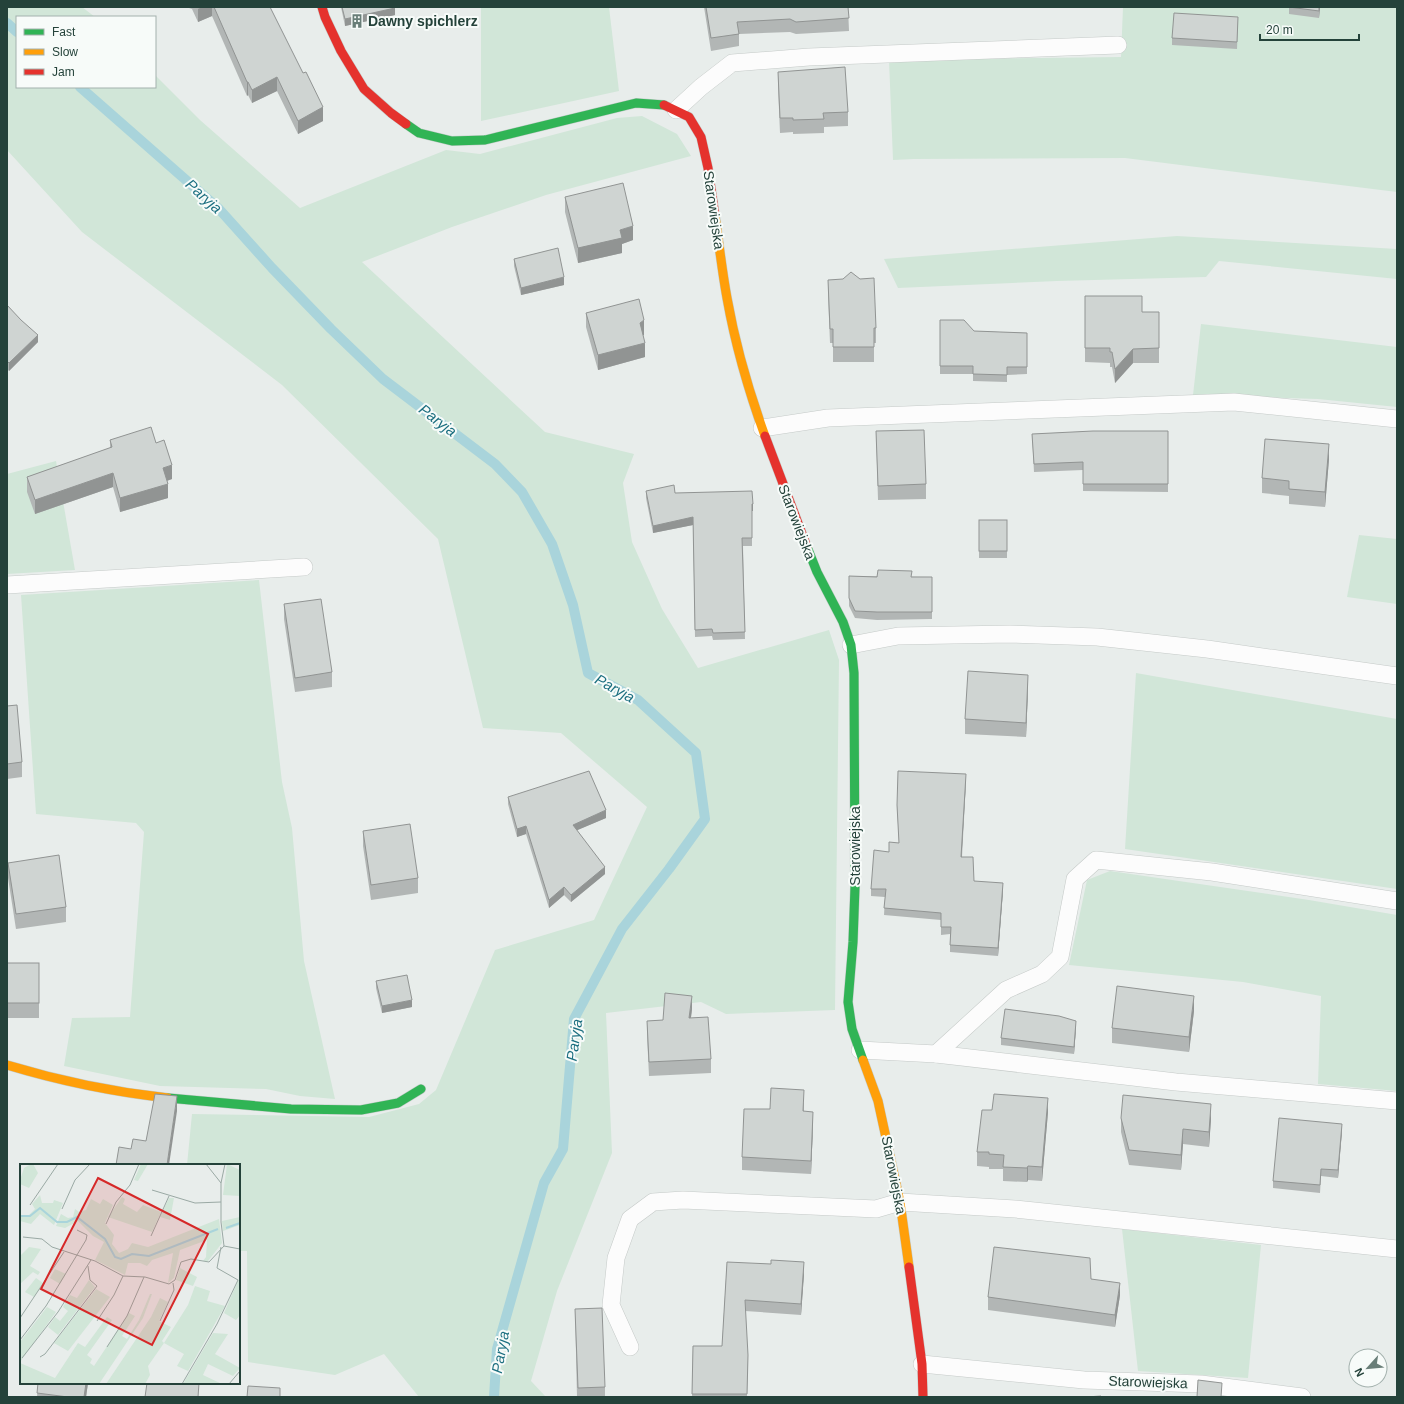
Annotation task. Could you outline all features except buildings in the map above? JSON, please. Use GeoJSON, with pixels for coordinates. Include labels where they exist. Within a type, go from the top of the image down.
{"type":"FeatureCollection","features":[{"type":"Feature","properties":{"kind":"street","name":"Starowiejska"},"geometry":{"type":"LineString","coordinates":[[322,7],[325,17],[341,51],[364,89],[391,113],[419,133],[452,141],[485,140],[636,103],[664,105],[676,110],[689,117],[701,137],[708,168],[727,298],[740,353],[758,417],[817,572],[843,622],[851,645],[854,673],[855,887],[853,942],[848,1002],[852,1029],[878,1101],[900,1202],[922,1364],[924,1397]]}},
{"type":"Feature","properties":{"kind":"street"},"geometry":{"type":"LineString","coordinates":[[7,1065],[41,1075],[97,1088],[151,1096],[291,1109],[362,1110],[398,1103],[420,1089]]}},
{"type":"Feature","properties":{"kind":"lane"},"geometry":{"type":"LineString","coordinates":[[676,110],[700,87],[732,63],[809,58],[1118,45]]}},
{"type":"Feature","properties":{"kind":"lane"},"geometry":{"type":"LineString","coordinates":[[762,428],[828,418],[1234,402],[1397,419]]}},
{"type":"Feature","properties":{"kind":"lane"},"geometry":{"type":"LineString","coordinates":[[7,585],[304,567]]}},
{"type":"Feature","properties":{"kind":"lane"},"geometry":{"type":"LineString","coordinates":[[851,645],[898,636],[1010,634],[1098,637],[1207,649],[1397,676]]}},
{"type":"Feature","properties":{"kind":"lane"},"geometry":{"type":"LineString","coordinates":[[936,1054],[1006,990],[1042,974],[1060,957],[1075,879],[1096,860],[1212,872],[1397,901]]}},
{"type":"Feature","properties":{"kind":"lane"},"geometry":{"type":"LineString","coordinates":[[860,1050],[936,1054],[1176,1082],[1397,1102]]}},
{"type":"Feature","properties":{"kind":"lane"},"geometry":{"type":"LineString","coordinates":[[630,1347],[611,1305],[616,1258],[630,1219],[653,1202],[683,1200],[876,1209],[900,1202],[1015,1209],[1397,1249]]}},
{"type":"Feature","properties":{"kind":"lane","name":"Starowiejska"},"geometry":{"type":"LineString","coordinates":[[922,1364],[1084,1380],[1201,1384],[1302,1397]]}},
{"type":"Feature","properties":{"kind":"green space"},"geometry":{"type":"Polygon","coordinates":[[[7,7],[82,7],[94,16],[16,16],[16,88],[156,88],[156,76],[200,120],[300,208],[446,150],[480,154],[617,118],[642,116],[677,134],[691,156],[546,195],[452,227],[362,262],[545,432],[634,454],[623,483],[632,542],[662,609],[698,668],[829,630],[839,660],[835,1010],[726,1014],[701,1002],[606,1013],[612,1153],[557,1291],[531,1381],[546,1397],[419,1397],[384,1354],[335,1375],[248,1362],[247,1251],[240,1251],[240,1164],[187,1164],[192,1114],[369,1117],[419,1104],[436,1090],[495,950],[594,920],[647,807],[561,733],[483,728],[438,539],[282,385],[82,232],[7,150],[7,7]]]}},
{"type":"Feature","properties":{"kind":"green space"},"geometry":{"type":"Polygon","coordinates":[[[481,7],[609,7],[619,91],[481,121],[481,7]]]}},
{"type":"Feature","properties":{"kind":"green space"},"geometry":{"type":"Polygon","coordinates":[[[1123,7],[1397,7],[1397,192],[1125,158],[893,160],[889,60],[1121,57],[1123,7]]]}},
{"type":"Feature","properties":{"kind":"green space"},"geometry":{"type":"Polygon","coordinates":[[[1177,236],[1397,249],[1397,279],[1219,261],[1206,277],[1057,281],[898,288],[884,259],[1177,236]]]}},
{"type":"Feature","properties":{"kind":"green space"},"geometry":{"type":"Polygon","coordinates":[[[1201,324],[1397,347],[1397,407],[1318,399],[1193,395],[1201,324]]]}},
{"type":"Feature","properties":{"kind":"green space"},"geometry":{"type":"Polygon","coordinates":[[[56,461],[75,570],[7,574],[7,474],[56,461]]]}},
{"type":"Feature","properties":{"kind":"green space"},"geometry":{"type":"Polygon","coordinates":[[[1359,535],[1397,539],[1397,604],[1347,597],[1359,535]]]}},
{"type":"Feature","properties":{"kind":"green space"},"geometry":{"type":"Polygon","coordinates":[[[259,580],[282,782],[292,828],[304,961],[335,1099],[300,1096],[266,1089],[160,1086],[64,1066],[72,1018],[130,1017],[144,832],[136,823],[36,814],[21,595],[259,580]]]}},
{"type":"Feature","properties":{"kind":"green space"},"geometry":{"type":"Polygon","coordinates":[[[1136,673],[1397,719],[1397,889],[1125,849],[1136,673]]]}},
{"type":"Feature","properties":{"kind":"green space"},"geometry":{"type":"Polygon","coordinates":[[[1110,871],[1309,900],[1397,915],[1397,1091],[1318,1084],[1321,996],[1243,982],[1069,965],[1087,880],[1110,871]]]}},
{"type":"Feature","properties":{"kind":"green space"},"geometry":{"type":"Polygon","coordinates":[[[1122,1229],[1261,1245],[1248,1378],[1138,1371],[1122,1229]]]}},
{"type":"Feature","properties":{"kind":"waterway","name":"Paryja"},"geometry":{"type":"LineString","coordinates":[[7,23],[16,31]]}},
{"type":"Feature","properties":{"kind":"waterway","name":"Paryja"},"geometry":{"type":"LineString","coordinates":[[81,88],[219,209],[272,268],[331,329],[383,379],[495,464],[522,492],[552,544],[573,605],[588,673],[638,700],[696,753],[705,819],[669,869],[622,929],[574,1019],[563,1149],[544,1183],[497,1349],[494,1397]]}},
{"type":"Feature","properties":{"kind":"traffic: fast"},"geometry":{"type":"LineString","coordinates":[[406,124],[419,133],[452,141],[485,140],[636,103],[664,105]]}},
{"type":"Feature","properties":{"kind":"traffic: fast"},"geometry":{"type":"LineString","coordinates":[[807,547],[817,572],[843,622],[851,645],[854,673],[855,887],[853,942],[848,1002],[852,1029],[863,1060]]}},
{"type":"Feature","properties":{"kind":"traffic: fast"},"geometry":{"type":"LineString","coordinates":[[168,1098],[291,1109],[361,1110],[398,1103],[421,1089]]}},
{"type":"Feature","properties":{"kind":"traffic: slow"},"geometry":{"type":"LineString","coordinates":[[715,216],[730,315],[748,385],[765,436]]}},
{"type":"Feature","properties":{"kind":"traffic: slow"},"geometry":{"type":"LineString","coordinates":[[863,1060],[878,1101],[900,1202],[909,1267]]}},
{"type":"Feature","properties":{"kind":"traffic: slow"},"geometry":{"type":"LineString","coordinates":[[7,1065],[87,1085],[127,1093],[168,1098]]}},
{"type":"Feature","properties":{"kind":"traffic: jam"},"geometry":{"type":"LineString","coordinates":[[322,7],[325,17],[341,51],[364,89],[406,124]]}},
{"type":"Feature","properties":{"kind":"traffic: jam"},"geometry":{"type":"LineString","coordinates":[[664,105],[689,117],[701,137],[708,168],[715,216]]}},
{"type":"Feature","properties":{"kind":"traffic: jam"},"geometry":{"type":"LineString","coordinates":[[765,436],[807,547]]}},
{"type":"Feature","properties":{"kind":"traffic: jam"},"geometry":{"type":"LineString","coordinates":[[909,1267],[922,1364],[923,1397]]}},
{"type":"Feature","properties":{"kind":"place","name":"Dawny spichlerz"},"geometry":{"type":"Point","coordinates":[357,21]}}]}
